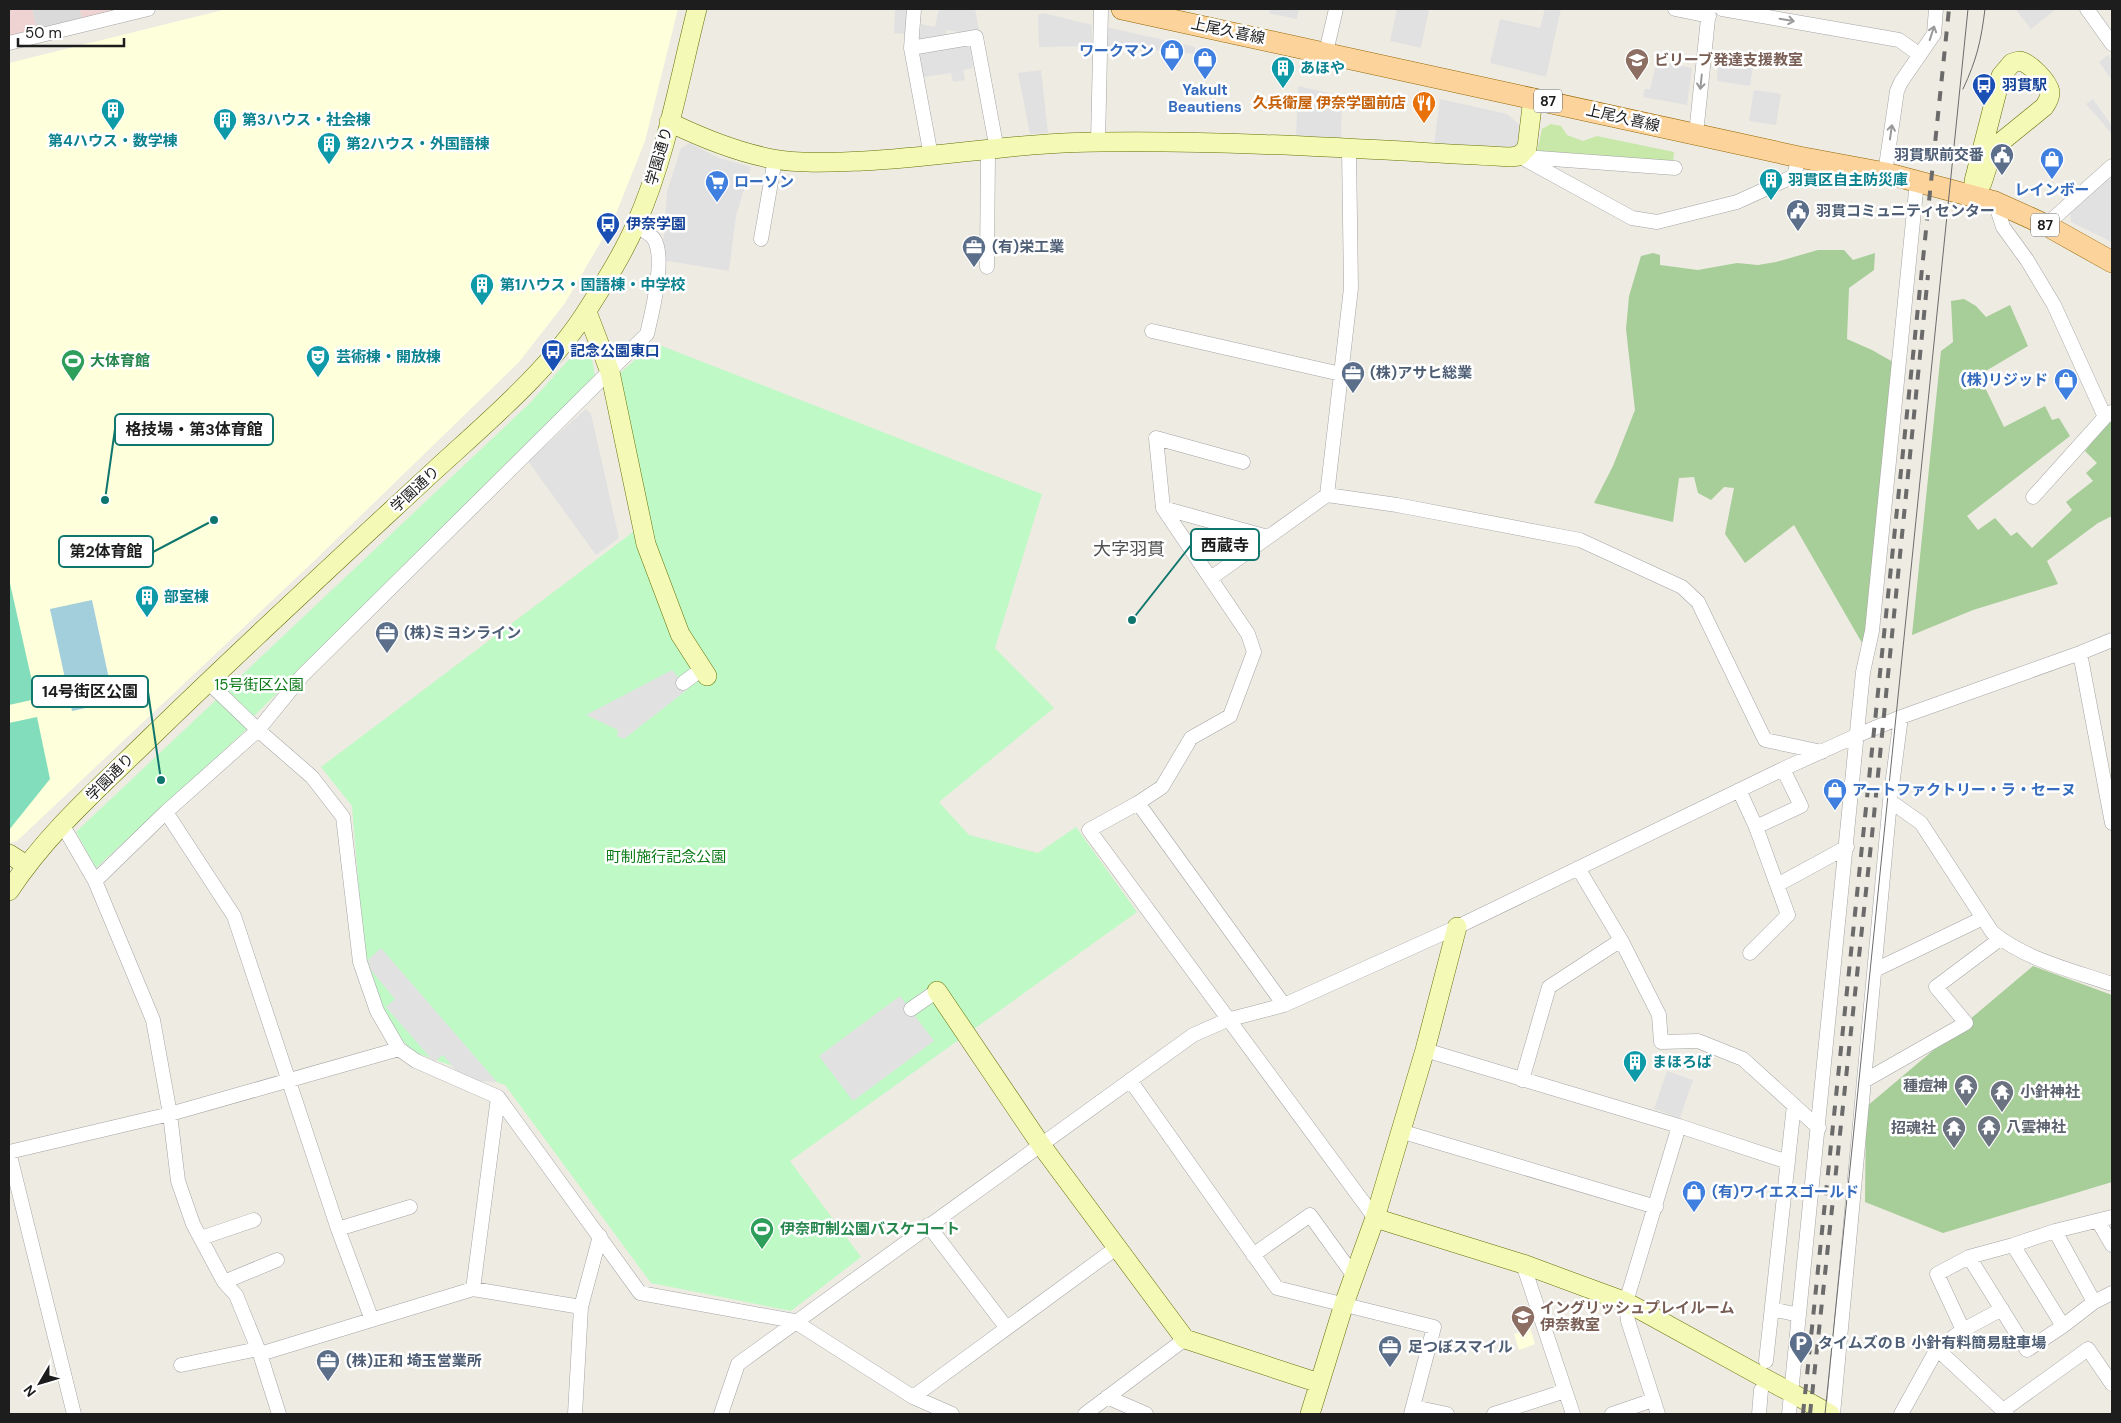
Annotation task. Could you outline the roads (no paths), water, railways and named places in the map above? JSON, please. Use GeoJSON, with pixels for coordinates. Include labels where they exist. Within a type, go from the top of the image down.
{"type":"FeatureCollection","features":[{"type":"Feature","properties":{"kind":"main road","name":"上尾久喜線"},"geometry":{"type":"LineString","coordinates":[[1122,9],[1326,52],[1799,157],[1885,173],[1974,195],[1995,202],[2046,226],[2112,262]]}},
{"type":"Feature","properties":{"kind":"street","name":"学園通り"},"geometry":{"type":"LineString","coordinates":[[9,891],[26,865],[62,824],[207,681],[508,403],[536,374],[586,312],[620,256],[636,225],[650,191],[697,9]]}},
{"type":"Feature","properties":{"kind":"street"},"geometry":{"type":"LineString","coordinates":[[914,9],[911,48],[931,156]]}},
{"type":"Feature","properties":{"kind":"street"},"geometry":{"type":"LineString","coordinates":[[1098,142],[1101,9]]}},
{"type":"Feature","properties":{"kind":"street"},"geometry":{"type":"LineString","coordinates":[[1326,52],[1336,9]]}},
{"type":"Feature","properties":{"kind":"street"},"geometry":{"type":"LineString","coordinates":[[1675,9],[1709,12],[1696,134]]}},
{"type":"Feature","properties":{"kind":"street"},"geometry":{"type":"LineString","coordinates":[[1722,9],[1899,40],[1920,54]]}},
{"type":"Feature","properties":{"kind":"street"},"geometry":{"type":"LineString","coordinates":[[1885,173],[1897,91],[1901,82],[1934,34],[1936,9]]}},
{"type":"Feature","properties":{"kind":"street"},"geometry":{"type":"LineString","coordinates":[[2087,9],[2112,44]]}},
{"type":"Feature","properties":{"kind":"street"},"geometry":{"type":"LineString","coordinates":[[9,43],[141,10]]}},
{"type":"Feature","properties":{"kind":"street"},"geometry":{"type":"LineString","coordinates":[[911,48],[976,36],[992,150],[987,267]]}},
{"type":"Feature","properties":{"kind":"street"},"geometry":{"type":"LineString","coordinates":[[2026,62],[2047,85],[2050,92],[2048,101],[2044,107],[1996,146],[1992,152],[1982,183],[1974,195],[1974,181],[2001,76],[2012,63],[2026,62]]}},
{"type":"Feature","properties":{"kind":"street"},"geometry":{"type":"LineString","coordinates":[[1519,156],[1527,148],[1533,98]]}},
{"type":"Feature","properties":{"kind":"street"},"geometry":{"type":"LineString","coordinates":[[1995,102],[2002,116],[2018,129]]}},
{"type":"Feature","properties":{"kind":"street"},"geometry":{"type":"LineString","coordinates":[[669,122],[719,144],[775,159],[841,162],[1098,142],[1519,156],[1675,168]]}},
{"type":"Feature","properties":{"kind":"street"},"geometry":{"type":"LineString","coordinates":[[1327,495],[1351,288],[1349,149]]}},
{"type":"Feature","properties":{"kind":"street"},"geometry":{"type":"LineString","coordinates":[[1519,156],[1632,218],[1657,222],[1737,202],[1794,176],[1799,157]]}},
{"type":"Feature","properties":{"kind":"street"},"geometry":{"type":"LineString","coordinates":[[761,239],[775,159]]}},
{"type":"Feature","properties":{"kind":"street"},"geometry":{"type":"LineString","coordinates":[[2046,226],[2112,166]]}},
{"type":"Feature","properties":{"kind":"street"},"geometry":{"type":"LineString","coordinates":[[1789,1414],[1864,672],[1872,631],[1917,181]]}},
{"type":"Feature","properties":{"kind":"street"},"geometry":{"type":"LineString","coordinates":[[1995,202],[2003,227],[2027,260],[2054,305],[2109,415],[2033,497]]}},
{"type":"Feature","properties":{"kind":"street"},"geometry":{"type":"LineString","coordinates":[[94,881],[166,812],[258,730],[302,676],[647,334],[654,305],[659,257],[654,238],[636,225]]}},
{"type":"Feature","properties":{"kind":"street"},"geometry":{"type":"LineString","coordinates":[[586,312],[610,372],[646,544],[680,634],[704,673],[683,683]]}},
{"type":"Feature","properties":{"kind":"street"},"geometry":{"type":"LineString","coordinates":[[1152,331],[1341,374]]}},
{"type":"Feature","properties":{"kind":"street"},"geometry":{"type":"LineString","coordinates":[[1243,462],[1156,438],[1163,508],[1248,634],[1254,652],[1230,716],[1191,738],[1162,787],[1138,803],[1089,830],[1375,1218],[1523,1264],[1626,1302],[1791,1394],[1831,1414],[1890,801],[1901,717]]}},
{"type":"Feature","properties":{"kind":"street"},"geometry":{"type":"LineString","coordinates":[[1211,578],[1327,495],[1397,505],[1580,540],[1682,587],[1698,602],[1765,740],[1822,752]]}},
{"type":"Feature","properties":{"kind":"street"},"geometry":{"type":"LineString","coordinates":[[1163,508],[1268,537]]}},
{"type":"Feature","properties":{"kind":"street"},"geometry":{"type":"LineString","coordinates":[[721,1414],[738,1364],[794,1321],[1192,1035],[1228,1020],[1284,1005],[1457,927],[1739,790],[1858,735],[1901,717],[2080,654],[2112,640]]}},
{"type":"Feature","properties":{"kind":"street"},"geometry":{"type":"LineString","coordinates":[[2080,654],[2109,792],[2112,823]]}},
{"type":"Feature","properties":{"kind":"street"},"geometry":{"type":"LineString","coordinates":[[207,681],[312,778],[343,817],[360,962],[377,1011],[399,1048],[416,1061],[498,1097],[640,1293],[794,1321],[913,1397],[952,1414]]}},
{"type":"Feature","properties":{"kind":"street"},"geometry":{"type":"LineString","coordinates":[[1756,827],[1801,806],[1783,769]]}},
{"type":"Feature","properties":{"kind":"street"},"geometry":{"type":"LineString","coordinates":[[1739,790],[1756,827],[1788,914],[1750,953]]}},
{"type":"Feature","properties":{"kind":"street"},"geometry":{"type":"LineString","coordinates":[[1890,801],[1921,823],[1992,932],[2000,939],[2026,955],[2112,984]]}},
{"type":"Feature","properties":{"kind":"street"},"geometry":{"type":"LineString","coordinates":[[1138,803],[1284,1005]]}},
{"type":"Feature","properties":{"kind":"street"},"geometry":{"type":"LineString","coordinates":[[166,812],[234,916],[338,1229],[372,1320]]}},
{"type":"Feature","properties":{"kind":"street"},"geometry":{"type":"LineString","coordinates":[[62,824],[94,881],[128,956],[153,1020],[170,1114],[178,1181],[193,1224],[224,1282],[236,1295],[259,1352],[279,1414]]}},
{"type":"Feature","properties":{"kind":"street"},"geometry":{"type":"LineString","coordinates":[[1777,885],[1847,847]]}},
{"type":"Feature","properties":{"kind":"street"},"geometry":{"type":"LineString","coordinates":[[9,854],[26,865]]}},
{"type":"Feature","properties":{"kind":"street"},"geometry":{"type":"LineString","coordinates":[[1578,868],[1621,940],[1659,1016],[1661,1042],[1698,1041],[1743,1059],[1819,1128]]}},
{"type":"Feature","properties":{"kind":"street"},"geometry":{"type":"LineString","coordinates":[[1875,970],[1983,918]]}},
{"type":"Feature","properties":{"kind":"street"},"geometry":{"type":"LineString","coordinates":[[1310,1414],[1344,1304],[1375,1218],[1425,1050],[1457,927]]}},
{"type":"Feature","properties":{"kind":"street"},"geometry":{"type":"LineString","coordinates":[[1864,1081],[1966,1023],[1936,987],[2000,939]]}},
{"type":"Feature","properties":{"kind":"street"},"geometry":{"type":"LineString","coordinates":[[1522,1080],[1549,987],[1621,940]]}},
{"type":"Feature","properties":{"kind":"street"},"geometry":{"type":"LineString","coordinates":[[911,1009],[936,991],[1041,1145],[1185,1338],[1319,1383]]}},
{"type":"Feature","properties":{"kind":"street"},"geometry":{"type":"LineString","coordinates":[[74,1414],[9,1152],[170,1114],[399,1048]]}},
{"type":"Feature","properties":{"kind":"street"},"geometry":{"type":"LineString","coordinates":[[1425,1050],[1679,1126],[1788,1162]]}},
{"type":"Feature","properties":{"kind":"street"},"geometry":{"type":"LineString","coordinates":[[1130,1080],[1276,1288],[1434,1328],[1413,1411],[1447,1414]]}},
{"type":"Feature","properties":{"kind":"street"},"geometry":{"type":"LineString","coordinates":[[473,1289],[498,1097]]}},
{"type":"Feature","properties":{"kind":"street"},"geometry":{"type":"LineString","coordinates":[[1766,1361],[1794,1105]]}},
{"type":"Feature","properties":{"kind":"street"},"geometry":{"type":"LineString","coordinates":[[1658,1414],[1628,1320],[1626,1302],[1679,1126]]}},
{"type":"Feature","properties":{"kind":"street"},"geometry":{"type":"LineString","coordinates":[[1400,1131],[1656,1206]]}},
{"type":"Feature","properties":{"kind":"street"},"geometry":{"type":"LineString","coordinates":[[338,1229],[410,1207]]}},
{"type":"Feature","properties":{"kind":"street"},"geometry":{"type":"LineString","coordinates":[[1254,1255],[1310,1215],[1354,1276]]}},
{"type":"Feature","properties":{"kind":"street"},"geometry":{"type":"LineString","coordinates":[[1964,1330],[1937,1274],[1969,1257],[2055,1231],[2112,1217]]}},
{"type":"Feature","properties":{"kind":"street"},"geometry":{"type":"LineString","coordinates":[[201,1238],[254,1220]]}},
{"type":"Feature","properties":{"kind":"street"},"geometry":{"type":"LineString","coordinates":[[2098,1221],[2112,1245]]}},
{"type":"Feature","properties":{"kind":"street"},"geometry":{"type":"LineString","coordinates":[[928,1225],[1006,1327]]}},
{"type":"Feature","properties":{"kind":"street"},"geometry":{"type":"LineString","coordinates":[[2055,1231],[2094,1302]]}},
{"type":"Feature","properties":{"kind":"street"},"geometry":{"type":"LineString","coordinates":[[575,1414],[581,1307],[600,1236]]}},
{"type":"Feature","properties":{"kind":"street"},"geometry":{"type":"LineString","coordinates":[[2013,1245],[2063,1326]]}},
{"type":"Feature","properties":{"kind":"street"},"geometry":{"type":"LineString","coordinates":[[913,1397],[1116,1248]]}},
{"type":"Feature","properties":{"kind":"street"},"geometry":{"type":"LineString","coordinates":[[1969,1257],[2027,1350],[2094,1302],[2112,1293]]}},
{"type":"Feature","properties":{"kind":"street"},"geometry":{"type":"LineString","coordinates":[[224,1282],[277,1260]]}},
{"type":"Feature","properties":{"kind":"street"},"geometry":{"type":"LineString","coordinates":[[1523,1264],[1573,1414]]}},
{"type":"Feature","properties":{"kind":"street"},"geometry":{"type":"LineString","coordinates":[[181,1365],[259,1352],[473,1289],[581,1307]]}},
{"type":"Feature","properties":{"kind":"street"},"geometry":{"type":"LineString","coordinates":[[1772,1309],[1799,1315]]}},
{"type":"Feature","properties":{"kind":"street"},"geometry":{"type":"LineString","coordinates":[[1901,1414],[1937,1349],[1964,1330],[2002,1309]]}},
{"type":"Feature","properties":{"kind":"street"},"geometry":{"type":"LineString","coordinates":[[1085,1414],[1185,1338]]}},
{"type":"Feature","properties":{"kind":"street"},"geometry":{"type":"LineString","coordinates":[[1937,1349],[2005,1412],[2088,1349],[2112,1384]]}},
{"type":"Feature","properties":{"kind":"street"},"geometry":{"type":"LineString","coordinates":[[1759,1414],[1762,1390]]}},
{"type":"Feature","properties":{"kind":"street"},"geometry":{"type":"LineString","coordinates":[[1494,1414],[1565,1391]]}},
{"type":"Feature","properties":{"kind":"street"},"geometry":{"type":"LineString","coordinates":[[1107,1397],[1146,1414]]}},
{"type":"Feature","properties":{"kind":"street"},"geometry":{"type":"LineString","coordinates":[[1612,1414],[1653,1400]]}},
{"type":"Feature","properties":{"kind":"water"},"geometry":{"type":"Polygon","coordinates":[[[92,600],[114,702],[72,711],[50,609],[92,600]]]}},
{"type":"Feature","properties":{"kind":"tram line"},"geometry":{"type":"LineString","coordinates":[[1825,1414],[1968,9]]}},
{"type":"Feature","properties":{"kind":"tram line"},"geometry":{"type":"LineString","coordinates":[[1963,89],[1978,50],[1985,9]]}},
{"type":"Feature","properties":{"kind":"railway"},"geometry":{"type":"LineString","coordinates":[[1803,1414],[1949,9]]}},
{"type":"Feature","properties":{"kind":"railway"},"geometry":{"type":"LineString","coordinates":[[1810,1414],[1872,835],[1928,275]]}},
{"type":"Feature","properties":{"kind":"place","name":"ワークマン"},"geometry":{"type":"Point","coordinates":[1172,72]}},
{"type":"Feature","properties":{"kind":"place","name":"Yakult Beautiens"},"geometry":{"type":"Point","coordinates":[1205,80]}},
{"type":"Feature","properties":{"kind":"place","name":"ビリーブ発達支援教室"},"geometry":{"type":"Point","coordinates":[1637,81]}},
{"type":"Feature","properties":{"kind":"place","name":"あほや"},"geometry":{"type":"Point","coordinates":[1283,89]}},
{"type":"Feature","properties":{"kind":"place","name":"羽貫駅"},"geometry":{"type":"Point","coordinates":[1984,106]}},
{"type":"Feature","properties":{"kind":"place","name":"久兵衛屋 伊奈学園前店"},"geometry":{"type":"Point","coordinates":[1424,124]}},
{"type":"Feature","properties":{"kind":"place","name":"第4ハウス・数学棟"},"geometry":{"type":"Point","coordinates":[113,131]}},
{"type":"Feature","properties":{"kind":"place","name":"第3ハウス・社会棟"},"geometry":{"type":"Point","coordinates":[225,141]}},
{"type":"Feature","properties":{"kind":"place","name":"第2ハウス・外国語棟"},"geometry":{"type":"Point","coordinates":[329,165]}},
{"type":"Feature","properties":{"kind":"place","name":"羽貫駅前交番"},"geometry":{"type":"Point","coordinates":[2002,176]}},
{"type":"Feature","properties":{"kind":"place","name":"レインボー"},"geometry":{"type":"Point","coordinates":[2052,180]}},
{"type":"Feature","properties":{"kind":"place","name":"羽貫区自主防災庫"},"geometry":{"type":"Point","coordinates":[1771,201]}},
{"type":"Feature","properties":{"kind":"place","name":"ローソン"},"geometry":{"type":"Point","coordinates":[717,203]}},
{"type":"Feature","properties":{"kind":"place","name":"羽貫コミュニティセンター"},"geometry":{"type":"Point","coordinates":[1798,232]}},
{"type":"Feature","properties":{"kind":"place","name":"伊奈学園"},"geometry":{"type":"Point","coordinates":[608,245]}},
{"type":"Feature","properties":{"kind":"place","name":"(有)栄工業"},"geometry":{"type":"Point","coordinates":[974,268]}},
{"type":"Feature","properties":{"kind":"place","name":"第1ハウス・国語棟・中学校"},"geometry":{"type":"Point","coordinates":[482,306]}},
{"type":"Feature","properties":{"kind":"place","name":"記念公園東口"},"geometry":{"type":"Point","coordinates":[553,372]}},
{"type":"Feature","properties":{"kind":"place","name":"芸術棟・開放棟"},"geometry":{"type":"Point","coordinates":[318,378]}},
{"type":"Feature","properties":{"kind":"place","name":"大体育館"},"geometry":{"type":"Point","coordinates":[73,382]}},
{"type":"Feature","properties":{"kind":"place","name":"(株)アサヒ総業"},"geometry":{"type":"Point","coordinates":[1353,394]}},
{"type":"Feature","properties":{"kind":"place","name":"(株)リジッド"},"geometry":{"type":"Point","coordinates":[2066,401]}},
{"type":"Feature","properties":{"kind":"place","name":"格技場・第3体育館"},"geometry":{"type":"Point","coordinates":[105,500]}},
{"type":"Feature","properties":{"kind":"place","name":"第2体育館"},"geometry":{"type":"Point","coordinates":[214,520]}},
{"type":"Feature","properties":{"kind":"place","name":"部室棟"},"geometry":{"type":"Point","coordinates":[147,618]}},
{"type":"Feature","properties":{"kind":"place","name":"西蔵寺"},"geometry":{"type":"Point","coordinates":[1132,620]}},
{"type":"Feature","properties":{"kind":"place","name":"(株)ミヨシライン"},"geometry":{"type":"Point","coordinates":[387,654]}},
{"type":"Feature","properties":{"kind":"place","name":"14号街区公園"},"geometry":{"type":"Point","coordinates":[161,780]}},
{"type":"Feature","properties":{"kind":"place","name":"アートファクトリー・ラ・セーヌ"},"geometry":{"type":"Point","coordinates":[1835,811]}},
{"type":"Feature","properties":{"kind":"place","name":"まほろば"},"geometry":{"type":"Point","coordinates":[1635,1083]}},
{"type":"Feature","properties":{"kind":"place","name":"種痘神"},"geometry":{"type":"Point","coordinates":[1966,1107]}},
{"type":"Feature","properties":{"kind":"place","name":"小針神社"},"geometry":{"type":"Point","coordinates":[2002,1113]}},
{"type":"Feature","properties":{"kind":"place","name":"八雲神社"},"geometry":{"type":"Point","coordinates":[1989,1148]}},
{"type":"Feature","properties":{"kind":"place","name":"招魂社"},"geometry":{"type":"Point","coordinates":[1954,1149]}},
{"type":"Feature","properties":{"kind":"place","name":"(有)ワイエスゴールド"},"geometry":{"type":"Point","coordinates":[1694,1213]}},
{"type":"Feature","properties":{"kind":"place","name":"伊奈町制公園バスケコート"},"geometry":{"type":"Point","coordinates":[762,1250]}},
{"type":"Feature","properties":{"kind":"place","name":"イングリッシュプレイルーム 伊奈教室"},"geometry":{"type":"Point","coordinates":[1523,1338]}},
{"type":"Feature","properties":{"kind":"place","name":"タイムズのＢ 小針有料簡易駐車場"},"geometry":{"type":"Point","coordinates":[1801,1364]}},
{"type":"Feature","properties":{"kind":"place","name":"足つぼスマイル"},"geometry":{"type":"Point","coordinates":[1390,1368]}},
{"type":"Feature","properties":{"kind":"place","name":"(株)正和 埼玉営業所"},"geometry":{"type":"Point","coordinates":[328,1382]}},
{"type":"Feature","properties":{"kind":"district","name":"大字羽貫"},"geometry":{"type":"Point","coordinates":[1129,549]}},
{"type":"Feature","properties":{"kind":"park label","name":"15号街区公園"},"geometry":{"type":"Point","coordinates":[259,685]}},
{"type":"Feature","properties":{"kind":"park label","name":"町制施行記念公園"},"geometry":{"type":"Point","coordinates":[666,857]}}]}
